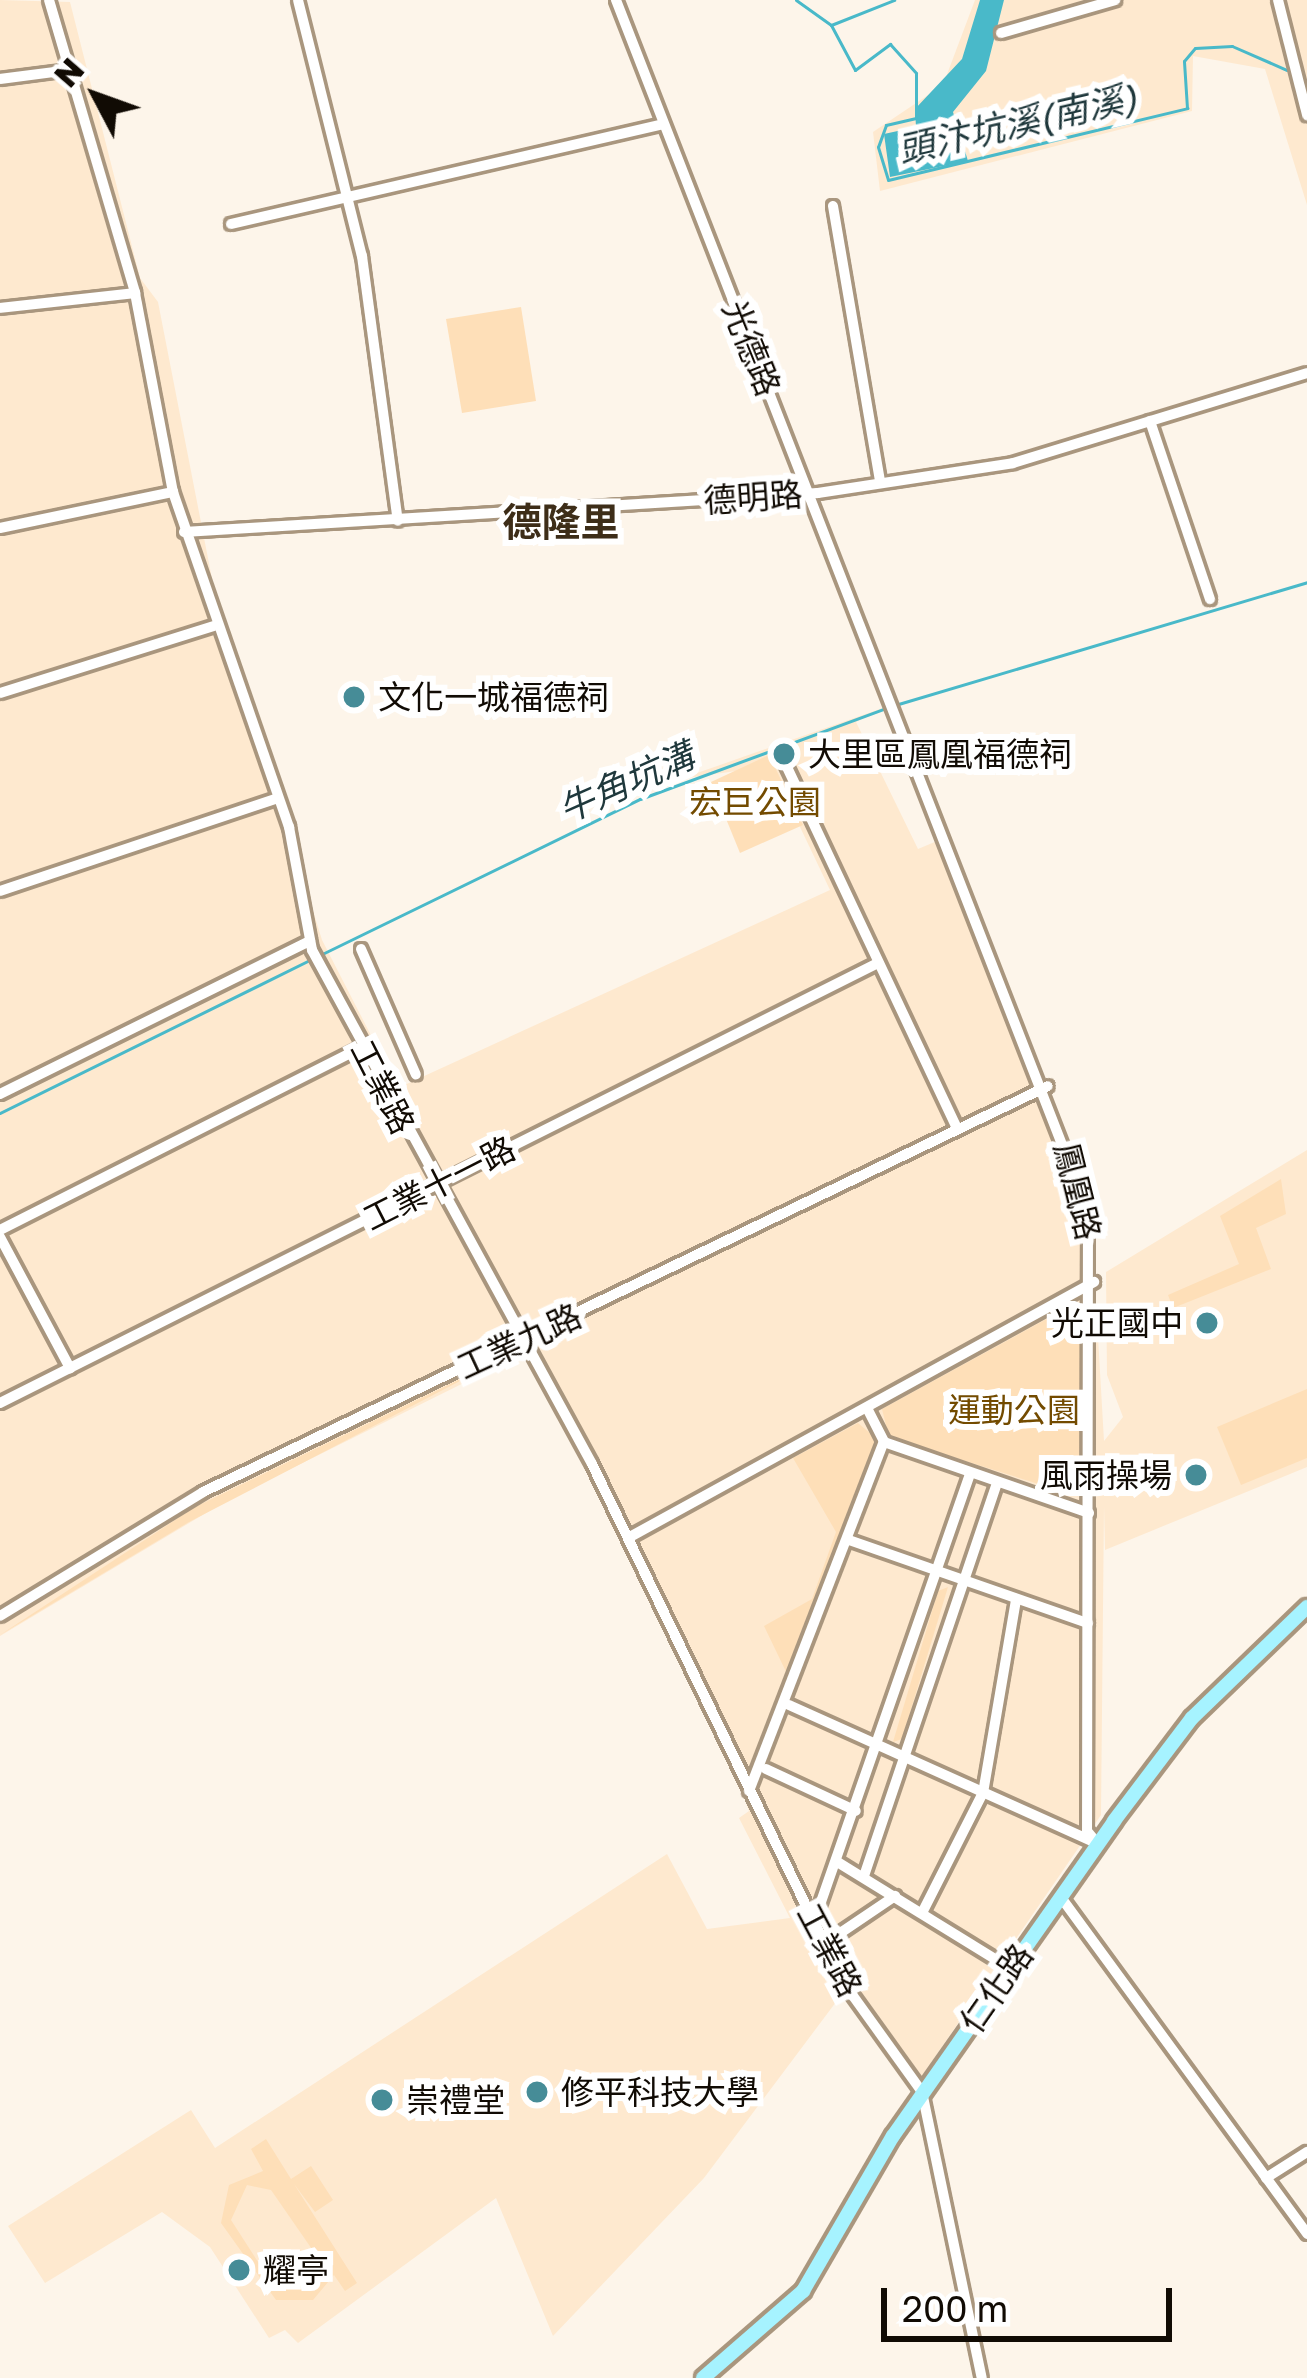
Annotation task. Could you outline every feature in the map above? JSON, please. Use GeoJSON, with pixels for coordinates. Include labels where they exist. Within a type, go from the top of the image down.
{"type":"FeatureCollection","features":[{"type":"Feature","properties":{"kind":"main road","name":"仁化路"},"geometry":{"type":"LineString","coordinates":[[703,2378],[803,2290],[922,2092],[1097,1843],[1192,1718],[1307,1607]]}},
{"type":"Feature","properties":{"kind":"street","name":"工業路"},"geometry":{"type":"LineString","coordinates":[[49,0],[135,292],[184,532],[278,798],[320,967],[434,1186],[524,1336],[628,1538],[824,1944],[922,2092]]}},
{"type":"Feature","properties":{"kind":"street"},"geometry":{"type":"LineString","coordinates":[[298,0],[348,197],[398,521]]}},
{"type":"Feature","properties":{"kind":"street","name":"光德路"},"geometry":{"type":"LineString","coordinates":[[616,0],[896,710]]}},
{"type":"Feature","properties":{"kind":"street"},"geometry":{"type":"LineString","coordinates":[[1001,33],[1115,0]]}},
{"type":"Feature","properties":{"kind":"street"},"geometry":{"type":"LineString","coordinates":[[1278,0],[1307,116]]}},
{"type":"Feature","properties":{"kind":"street"},"geometry":{"type":"LineString","coordinates":[[0,79],[69,70]]}},
{"type":"Feature","properties":{"kind":"street"},"geometry":{"type":"LineString","coordinates":[[230,224],[663,124]]}},
{"type":"Feature","properties":{"kind":"street"},"geometry":{"type":"LineString","coordinates":[[832,206],[880,481]]}},
{"type":"Feature","properties":{"kind":"street"},"geometry":{"type":"LineString","coordinates":[[0,308],[135,292]]}},
{"type":"Feature","properties":{"kind":"street","name":"德明路"},"geometry":{"type":"LineString","coordinates":[[184,532],[808,490],[1013,463],[1307,373]]}},
{"type":"Feature","properties":{"kind":"street"},"geometry":{"type":"LineString","coordinates":[[1150,421],[1210,599]]}},
{"type":"Feature","properties":{"kind":"street"},"geometry":{"type":"LineString","coordinates":[[0,528],[173,492]]}},
{"type":"Feature","properties":{"kind":"street"},"geometry":{"type":"LineString","coordinates":[[0,693],[214,626]]}},
{"type":"Feature","properties":{"kind":"street","name":"鳳凰路"},"geometry":{"type":"LineString","coordinates":[[896,710],[1048,1086],[1088,1211],[1094,1282],[1087,1831],[1097,1843]]}},
{"type":"Feature","properties":{"kind":"street"},"geometry":{"type":"LineString","coordinates":[[786,765],[958,1129]]}},
{"type":"Feature","properties":{"kind":"street"},"geometry":{"type":"LineString","coordinates":[[0,892],[278,798]]}},
{"type":"Feature","properties":{"kind":"street"},"geometry":{"type":"LineString","coordinates":[[0,1094],[311,943]]}},
{"type":"Feature","properties":{"kind":"street"},"geometry":{"type":"LineString","coordinates":[[361,949],[416,1075]]}},
{"type":"Feature","properties":{"kind":"street","name":"工業十一路"},"geometry":{"type":"LineString","coordinates":[[0,1403],[878,963]]}},
{"type":"Feature","properties":{"kind":"street"},"geometry":{"type":"LineString","coordinates":[[70,1368],[0,1233],[362,1047]]}},
{"type":"Feature","properties":{"kind":"street","name":"工業九路"},"geometry":{"type":"LineString","coordinates":[[0,1616],[203,1492],[1048,1086]]}},
{"type":"Feature","properties":{"kind":"street"},"geometry":{"type":"LineString","coordinates":[[628,1538],[1094,1282]]}},
{"type":"Feature","properties":{"kind":"street"},"geometry":{"type":"LineString","coordinates":[[866,1408],[884,1442],[1089,1514]]}},
{"type":"Feature","properties":{"kind":"street"},"geometry":{"type":"LineString","coordinates":[[749,1791],[766,1769],[884,1442]]}},
{"type":"Feature","properties":{"kind":"street"},"geometry":{"type":"LineString","coordinates":[[814,1922],[839,1863],[970,1473]]}},
{"type":"Feature","properties":{"kind":"street"},"geometry":{"type":"LineString","coordinates":[[864,1876],[997,1482]]}},
{"type":"Feature","properties":{"kind":"street"},"geometry":{"type":"LineString","coordinates":[[849,1540],[1088,1623]]}},
{"type":"Feature","properties":{"kind":"street"},"geometry":{"type":"LineString","coordinates":[[922,1913],[983,1793],[1016,1598]]}},
{"type":"Feature","properties":{"kind":"street"},"geometry":{"type":"LineString","coordinates":[[789,1705],[1097,1843]]}},
{"type":"Feature","properties":{"kind":"street"},"geometry":{"type":"LineString","coordinates":[[766,1769],[856,1810]]}},
{"type":"Feature","properties":{"kind":"street"},"geometry":{"type":"LineString","coordinates":[[839,1863],[1010,1968]]}},
{"type":"Feature","properties":{"kind":"street"},"geometry":{"type":"LineString","coordinates":[[1060,1896],[1307,2234]]}},
{"type":"Feature","properties":{"kind":"street"},"geometry":{"type":"LineString","coordinates":[[824,1944],[895,1897]]}},
{"type":"Feature","properties":{"kind":"street"},"geometry":{"type":"LineString","coordinates":[[922,2092],[982,2378]]}},
{"type":"Feature","properties":{"kind":"street"},"geometry":{"type":"LineString","coordinates":[[1266,2178],[1307,2152]]}},
{"type":"Feature","properties":{"kind":"shaded area"},"geometry":{"type":"Polygon","coordinates":[[[0,0],[70,2],[140,278],[158,302],[214,589],[322,940],[398,1088],[830,890],[771,766],[680,779],[883,708],[856,722],[918,849],[937,841],[1070,1184],[1096,1302],[1104,1441],[1123,1417],[1107,1375],[1106,1272],[1307,1150],[1307,1467],[1105,1550],[1104,1506],[1101,1815],[917,2083],[809,1945],[836,2002],[704,2178],[553,2336],[496,2198],[298,2343],[285,2330],[269,2338],[210,2247],[162,2212],[45,2283],[8,2226],[191,2110],[215,2148],[667,1854],[707,1929],[790,1918],[739,1818],[749,1811],[715,1719],[532,1349],[226,1501],[0,1636],[0,0]]]}},
{"type":"Feature","properties":{"kind":"shaded area"},"geometry":{"type":"Polygon","coordinates":[[[975,0],[1307,0],[1307,205],[1265,69],[1193,56],[1192,111],[880,191],[873,132],[943,85],[975,0]]]}},
{"type":"Feature","properties":{"kind":"green space"},"geometry":{"type":"Polygon","coordinates":[[[521,307],[536,401],[462,413],[446,319],[521,307]]]}},
{"type":"Feature","properties":{"kind":"green space","name":"宏巨公園"},"geometry":{"type":"Polygon","coordinates":[[[769,755],[803,825],[740,853],[711,782],[769,755]]]}},
{"type":"Feature","properties":{"kind":"green space"},"geometry":{"type":"Polygon","coordinates":[[[1281,1179],[1286,1214],[1256,1228],[1271,1269],[1173,1308],[1168,1295],[1239,1264],[1220,1216],[1281,1179]]]}},
{"type":"Feature","properties":{"kind":"green space","name":"運動公園"},"geometry":{"type":"Polygon","coordinates":[[[1074,1304],[1083,1309],[1080,1497],[889,1437],[882,1409],[1074,1304]]]}},
{"type":"Feature","properties":{"kind":"green space"},"geometry":{"type":"Polygon","coordinates":[[[514,1353],[189,1522],[0,1635],[195,1507],[514,1353]]]}},
{"type":"Feature","properties":{"kind":"green space"},"geometry":{"type":"Polygon","coordinates":[[[1307,1389],[1307,1458],[1241,1485],[1217,1427],[1307,1389]]]}},
{"type":"Feature","properties":{"kind":"green space"},"geometry":{"type":"Polygon","coordinates":[[[858,1423],[877,1439],[790,1680],[764,1626],[812,1599],[836,1532],[793,1458],[858,1423]]]}},
{"type":"Feature","properties":{"kind":"green space"},"geometry":{"type":"Polygon","coordinates":[[[948,1587],[902,1739],[893,1742],[938,1591],[948,1587]]]}},
{"type":"Feature","properties":{"kind":"green space"},"geometry":{"type":"Polygon","coordinates":[[[266,2139],[291,2179],[311,2166],[333,2200],[315,2212],[294,2184],[357,2283],[345,2291],[334,2275],[313,2300],[276,2300],[221,2223],[229,2185],[263,2171],[251,2149],[266,2139]],[[247,2185],[231,2220],[271,2282],[303,2290],[316,2255],[271,2190],[247,2185]]]}},
{"type":"Feature","properties":{"kind":"water"},"geometry":{"type":"Polygon","coordinates":[[[980,0],[1004,0],[986,71],[953,112],[968,161],[890,177],[884,134],[916,127],[915,109],[962,59],[980,0]]]}},
{"type":"Feature","properties":{"kind":"waterway"},"geometry":{"type":"LineString","coordinates":[[796,0],[831,25],[894,0]]}},
{"type":"Feature","properties":{"kind":"waterway","name":"頭汴坑溪(南溪)"},"geometry":{"type":"LineString","coordinates":[[831,25],[855,70],[890,44],[916,73],[916,118],[886,125],[878,147],[888,180],[1187,108],[1184,61],[1195,48],[1232,46],[1287,70]]}},
{"type":"Feature","properties":{"kind":"waterway","name":"牛角坑溝"},"geometry":{"type":"LineString","coordinates":[[895,705],[1307,582]]}},
{"type":"Feature","properties":{"kind":"waterway","name":"牛角坑溝"},"geometry":{"type":"LineString","coordinates":[[320,955],[640,799],[886,708]]}},
{"type":"Feature","properties":{"kind":"waterway","name":"牛角坑溝"},"geometry":{"type":"LineString","coordinates":[[0,1113],[311,959]]}},
{"type":"Feature","properties":{"kind":"place","name":"文化一城福德祠"},"geometry":{"type":"Point","coordinates":[354,697]}},
{"type":"Feature","properties":{"kind":"place","name":"大里區鳳凰福德祠"},"geometry":{"type":"Point","coordinates":[784,754]}},
{"type":"Feature","properties":{"kind":"place","name":"光正國中"},"geometry":{"type":"Point","coordinates":[1207,1323]}},
{"type":"Feature","properties":{"kind":"place","name":"風雨操場"},"geometry":{"type":"Point","coordinates":[1196,1475]}},
{"type":"Feature","properties":{"kind":"place","name":"修平科技大學"},"geometry":{"type":"Point","coordinates":[537,2092]}},
{"type":"Feature","properties":{"kind":"place","name":"崇禮堂"},"geometry":{"type":"Point","coordinates":[382,2100]}},
{"type":"Feature","properties":{"kind":"place","name":"耀亭"},"geometry":{"type":"Point","coordinates":[239,2270]}},
{"type":"Feature","properties":{"kind":"district","name":"德隆里"},"geometry":{"type":"Point","coordinates":[561,522]}}]}
